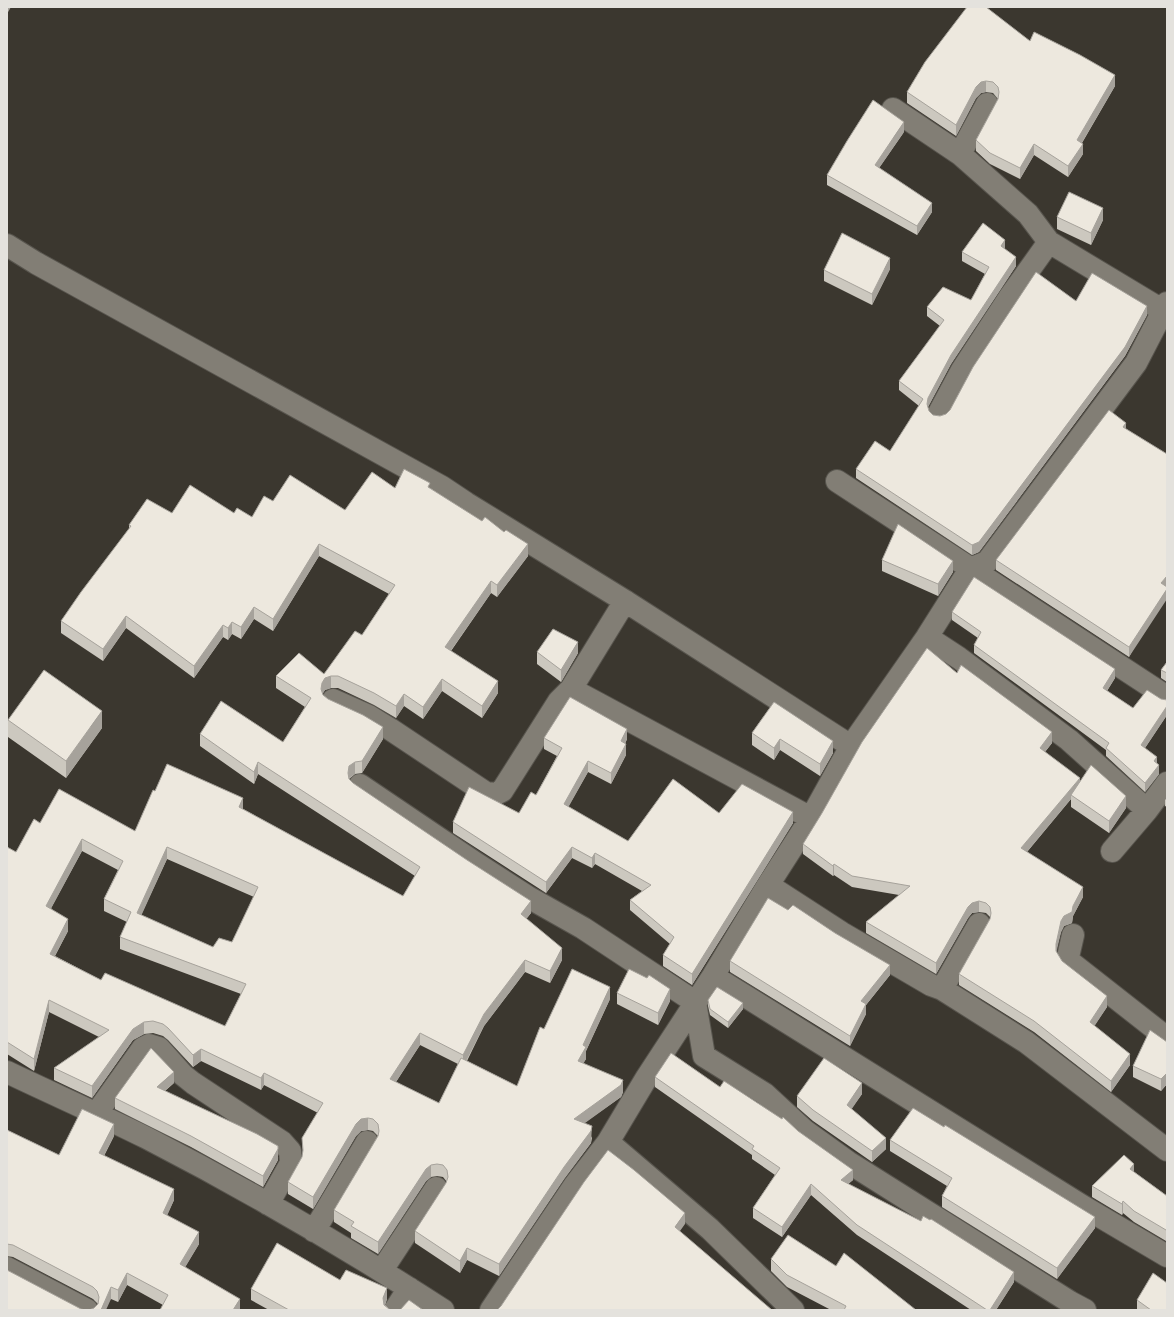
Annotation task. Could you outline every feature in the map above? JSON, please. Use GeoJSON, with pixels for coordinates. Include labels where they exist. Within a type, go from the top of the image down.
{"type":"FeatureCollection","features":[{"type":"Feature","properties":{"kind":"street"},"geometry":{"type":"LineString","coordinates":[[960,154],[987,104]]}},
{"type":"Feature","properties":{"kind":"street"},"geometry":{"type":"LineString","coordinates":[[491,1310],[574,1186],[608,1142],[647,1077],[713,976],[768,885],[811,818],[851,746],[927,637],[970,569],[987,562],[1136,362],[1166,309],[1049,242],[1028,214],[960,154],[893,109]]}},
{"type":"Feature","properties":{"kind":"street"},"geometry":{"type":"LineString","coordinates":[[939,413],[962,370],[1009,298],[1049,242]]}},
{"type":"Feature","properties":{"kind":"street"},"geometry":{"type":"LineString","coordinates":[[7,245],[36,263],[442,487],[625,601],[851,746]]}},
{"type":"Feature","properties":{"kind":"street"},"geometry":{"type":"LineString","coordinates":[[837,481],[1167,697]]}},
{"type":"Feature","properties":{"kind":"street"},"geometry":{"type":"LineString","coordinates":[[333,700],[369,716],[486,793],[496,794],[502,791],[559,700],[571,689],[625,601]]}},
{"type":"Feature","properties":{"kind":"street"},"geometry":{"type":"LineString","coordinates":[[927,637],[959,658],[1069,740],[1147,810]]}},
{"type":"Feature","properties":{"kind":"street"},"geometry":{"type":"LineString","coordinates":[[571,689],[811,818]]}},
{"type":"Feature","properties":{"kind":"street"},"geometry":{"type":"LineString","coordinates":[[1112,851],[1147,810],[1167,783]]}},
{"type":"Feature","properties":{"kind":"street"},"geometry":{"type":"LineString","coordinates":[[360,785],[528,897],[583,928],[695,1002],[704,1056],[765,1094],[805,1131],[848,1162],[1085,1310]]}},
{"type":"Feature","properties":{"kind":"street"},"geometry":{"type":"LineString","coordinates":[[768,885],[842,933],[942,989],[1026,1042],[1167,1150]]}},
{"type":"Feature","properties":{"kind":"street"},"geometry":{"type":"LineString","coordinates":[[942,989],[978,924]]}},
{"type":"Feature","properties":{"kind":"street"},"geometry":{"type":"LineString","coordinates":[[1073,935],[1068,957],[1070,962],[1167,1038]]}},
{"type":"Feature","properties":{"kind":"street"},"geometry":{"type":"LineString","coordinates":[[713,976],[1090,1211],[1167,1256]]}},
{"type":"Feature","properties":{"kind":"street"},"geometry":{"type":"LineString","coordinates":[[96,1114],[143,1048],[149,1045],[159,1048],[192,1083],[282,1142],[290,1151],[291,1163],[268,1204]]}},
{"type":"Feature","properties":{"kind":"street"},"geometry":{"type":"LineString","coordinates":[[7,1072],[96,1114],[224,1179],[382,1270],[443,1310]]}},
{"type":"Feature","properties":{"kind":"street"},"geometry":{"type":"LineString","coordinates":[[314,1231],[367,1142]]}},
{"type":"Feature","properties":{"kind":"street"},"geometry":{"type":"LineString","coordinates":[[608,1142],[710,1229],[793,1310]]}},
{"type":"Feature","properties":{"kind":"street"},"geometry":{"type":"LineString","coordinates":[[382,1270],[436,1188]]}},
{"type":"Feature","properties":{"kind":"street"},"geometry":{"type":"LineString","coordinates":[[7,1268],[87,1310]]}},
{"type":"Feature","properties":{"kind":"street"},"geometry":{"type":"LineString","coordinates":[[395,1310],[409,1288]]}},
{"type":"Feature","properties":{"kind":"building"},"geometry":{"type":"Polygon","coordinates":[[[967,7],[986,7],[1030,41],[1034,32],[1080,55],[1115,75],[1077,140],[1083,144],[1068,166],[1034,144],[1020,168],[990,153],[976,140],[998,99],[998,87],[993,82],[981,82],[976,87],[956,125],[907,92],[925,62],[967,7]]]}},
{"type":"Feature","properties":{"kind":"building"},"geometry":{"type":"Polygon","coordinates":[[[873,100],[904,122],[875,165],[932,203],[917,226],[827,175],[873,100]]]}},
{"type":"Feature","properties":{"kind":"building"},"geometry":{"type":"Polygon","coordinates":[[[1069,192],[1103,208],[1091,233],[1057,217],[1069,192]]]}},
{"type":"Feature","properties":{"kind":"building"},"geometry":{"type":"Polygon","coordinates":[[[983,223],[1005,240],[1001,246],[1016,257],[951,355],[928,398],[927,404],[929,411],[933,415],[940,416],[946,414],[950,410],[973,367],[1036,272],[1076,301],[1092,273],[1147,306],[1125,347],[979,542],[972,545],[856,469],[875,441],[890,451],[923,399],[899,381],[944,320],[927,307],[943,287],[971,300],[989,267],[962,252],[983,223]]]}},
{"type":"Feature","properties":{"kind":"building"},"geometry":{"type":"Polygon","coordinates":[[[842,233],[890,258],[872,294],[824,270],[842,233]]]}},
{"type":"Feature","properties":{"kind":"building"},"geometry":{"type":"Polygon","coordinates":[[[1109,410],[1126,423],[1123,427],[1167,454],[1167,576],[1161,583],[1167,587],[1167,589],[1129,647],[996,560],[1109,410]]]}},
{"type":"Feature","properties":{"kind":"building"},"geometry":{"type":"Polygon","coordinates":[[[404,469],[430,483],[428,487],[482,521],[485,517],[504,532],[506,530],[528,544],[497,585],[491,581],[445,647],[498,681],[482,706],[442,679],[423,707],[404,694],[396,706],[374,693],[338,676],[325,678],[321,689],[323,695],[383,727],[362,761],[355,762],[349,766],[349,779],[467,860],[531,901],[521,914],[562,948],[550,971],[525,960],[484,1014],[463,1055],[420,1033],[390,1079],[439,1103],[461,1058],[517,1086],[540,1027],[544,1029],[572,969],[610,987],[583,1045],[586,1047],[578,1061],[623,1080],[621,1085],[574,1119],[592,1126],[591,1131],[564,1167],[499,1264],[467,1248],[460,1261],[415,1231],[446,1183],[448,1177],[447,1170],[443,1165],[431,1165],[426,1169],[378,1242],[351,1226],[354,1222],[334,1210],[378,1136],[378,1124],[373,1119],[361,1119],[356,1124],[313,1197],[288,1182],[302,1157],[302,1138],[323,1103],[264,1073],[261,1078],[201,1049],[193,1055],[163,1024],[153,1021],[144,1022],[133,1029],[92,1086],[54,1068],[109,1030],[49,1000],[34,1059],[7,1042],[7,847],[16,852],[34,819],[40,823],[59,789],[135,831],[153,790],[155,791],[167,764],[243,798],[239,807],[403,896],[420,867],[258,762],[254,772],[200,734],[221,701],[283,742],[311,698],[276,676],[299,653],[324,674],[355,631],[362,635],[395,585],[319,544],[273,619],[254,607],[241,627],[232,622],[228,628],[223,625],[194,666],[126,616],[103,649],[61,621],[131,526],[129,525],[147,499],[172,513],[190,485],[234,513],[237,508],[252,517],[264,496],[273,501],[290,475],[345,510],[372,472],[395,488],[404,469]],[[82,839],[46,906],[68,919],[50,954],[101,980],[105,973],[225,1026],[246,984],[120,937],[131,912],[104,899],[123,861],[82,839]],[[167,847],[137,913],[213,947],[219,938],[232,942],[258,887],[167,847]]]}},
{"type":"Feature","properties":{"kind":"building"},"geometry":{"type":"Polygon","coordinates":[[[898,524],[953,561],[938,584],[882,560],[898,524]]]}},
{"type":"Feature","properties":{"kind":"building"},"geometry":{"type":"Polygon","coordinates":[[[974,577],[1115,669],[1103,688],[1133,708],[1147,690],[1161,699],[1167,700],[1167,706],[1141,745],[1157,757],[1154,761],[1159,765],[1145,783],[1106,748],[1109,743],[974,645],[981,632],[952,612],[974,577]]]}},
{"type":"Feature","properties":{"kind":"building"},"geometry":{"type":"Polygon","coordinates":[[[553,629],[578,642],[561,670],[537,652],[553,629]]]}},
{"type":"Feature","properties":{"kind":"building"},"geometry":{"type":"Polygon","coordinates":[[[927,648],[957,673],[961,665],[1052,732],[1040,748],[1080,778],[1021,848],[1083,887],[1073,906],[1072,912],[1064,916],[1061,921],[1056,951],[1062,961],[1107,996],[1090,1022],[1130,1054],[1111,1081],[1034,1021],[959,974],[990,919],[990,907],[986,903],[979,901],[972,903],[968,907],[936,963],[866,922],[910,886],[852,876],[834,864],[833,866],[803,844],[862,742],[927,648]]]}},
{"type":"Feature","properties":{"kind":"building"},"geometry":{"type":"Polygon","coordinates":[[[1167,662],[1167,673],[1161,670],[1167,662]]]}},
{"type":"Feature","properties":{"kind":"building"},"geometry":{"type":"Polygon","coordinates":[[[44,670],[102,711],[66,761],[8,720],[44,670]]]}},
{"type":"Feature","properties":{"kind":"building"},"geometry":{"type":"Polygon","coordinates":[[[570,697],[627,729],[621,741],[626,744],[611,773],[588,761],[564,804],[628,841],[673,779],[719,813],[742,784],[793,812],[692,974],[663,955],[674,937],[630,900],[651,885],[595,853],[592,858],[572,847],[546,882],[453,822],[469,787],[519,813],[531,792],[536,795],[562,748],[544,738],[570,697]]]}},
{"type":"Feature","properties":{"kind":"building"},"geometry":{"type":"Polygon","coordinates":[[[774,702],[833,741],[820,764],[780,739],[774,748],[752,733],[774,702]]]}},
{"type":"Feature","properties":{"kind":"building"},"geometry":{"type":"Polygon","coordinates":[[[1091,765],[1126,796],[1109,821],[1071,795],[1091,765]]]}},
{"type":"Feature","properties":{"kind":"building"},"geometry":{"type":"Polygon","coordinates":[[[768,898],[788,910],[793,905],[835,933],[890,965],[861,1001],[866,1004],[850,1036],[730,961],[768,898]]]}},
{"type":"Feature","properties":{"kind":"building"},"geometry":{"type":"Polygon","coordinates":[[[629,969],[647,978],[649,975],[670,989],[658,1013],[617,993],[629,969]]]}},
{"type":"Feature","properties":{"kind":"building"},"geometry":{"type":"Polygon","coordinates":[[[717,987],[743,1003],[728,1022],[710,1009],[708,1000],[717,987]]]}},
{"type":"Feature","properties":{"kind":"building"},"geometry":{"type":"Polygon","coordinates":[[[1150,1030],[1167,1042],[1167,1073],[1161,1079],[1133,1066],[1150,1030]]]}},
{"type":"Feature","properties":{"kind":"building"},"geometry":{"type":"Polygon","coordinates":[[[151,1048],[174,1072],[157,1087],[257,1134],[278,1146],[278,1149],[263,1176],[191,1136],[115,1098],[151,1048]]]}},
{"type":"Feature","properties":{"kind":"building"},"geometry":{"type":"Polygon","coordinates":[[[671,1053],[720,1087],[724,1081],[782,1119],[783,1117],[798,1131],[853,1170],[841,1180],[921,1221],[923,1216],[930,1220],[931,1219],[1014,1272],[990,1310],[987,1310],[857,1225],[811,1184],[782,1227],[753,1208],[780,1168],[752,1149],[754,1146],[655,1077],[671,1053]]]}},
{"type":"Feature","properties":{"kind":"building"},"geometry":{"type":"Polygon","coordinates":[[[824,1058],[862,1083],[847,1105],[886,1138],[872,1151],[813,1110],[797,1096],[824,1058]]]}},
{"type":"Feature","properties":{"kind":"building"},"geometry":{"type":"Polygon","coordinates":[[[913,1108],[944,1127],[945,1125],[1095,1217],[1057,1268],[942,1196],[952,1178],[890,1140],[913,1108]]]}},
{"type":"Feature","properties":{"kind":"building"},"geometry":{"type":"Polygon","coordinates":[[[82,1109],[114,1124],[99,1153],[174,1189],[163,1213],[199,1232],[180,1264],[240,1299],[233,1310],[160,1310],[168,1295],[127,1273],[118,1290],[111,1287],[101,1310],[89,1310],[98,1304],[99,1297],[97,1291],[93,1287],[13,1245],[7,1244],[7,1130],[59,1155],[82,1109]]]}},
{"type":"Feature","properties":{"kind":"building"},"geometry":{"type":"Polygon","coordinates":[[[608,1150],[685,1213],[675,1227],[772,1310],[497,1310],[584,1182],[608,1150]]]}},
{"type":"Feature","properties":{"kind":"building"},"geometry":{"type":"Polygon","coordinates":[[[1124,1155],[1134,1164],[1130,1169],[1167,1196],[1166,1230],[1134,1211],[1123,1201],[1122,1204],[1092,1186],[1124,1155]]]}},
{"type":"Feature","properties":{"kind":"building"},"geometry":{"type":"Polygon","coordinates":[[[788,1235],[836,1266],[844,1253],[916,1310],[844,1310],[846,1306],[787,1275],[771,1259],[788,1235]]]}},
{"type":"Feature","properties":{"kind":"building"},"geometry":{"type":"Polygon","coordinates":[[[277,1243],[340,1280],[346,1270],[387,1288],[383,1298],[384,1305],[391,1310],[289,1310],[251,1289],[277,1243]]]}},
{"type":"Feature","properties":{"kind":"building"},"geometry":{"type":"Polygon","coordinates":[[[7,1270],[81,1309],[86,1310],[7,1310],[7,1270]]]}},
{"type":"Feature","properties":{"kind":"building"},"geometry":{"type":"Polygon","coordinates":[[[1153,1273],[1167,1283],[1167,1310],[1151,1310],[1137,1300],[1153,1273]]]}},
{"type":"Feature","properties":{"kind":"building"},"geometry":{"type":"Polygon","coordinates":[[[409,1300],[423,1310],[400,1310],[409,1300]]]}}]}
